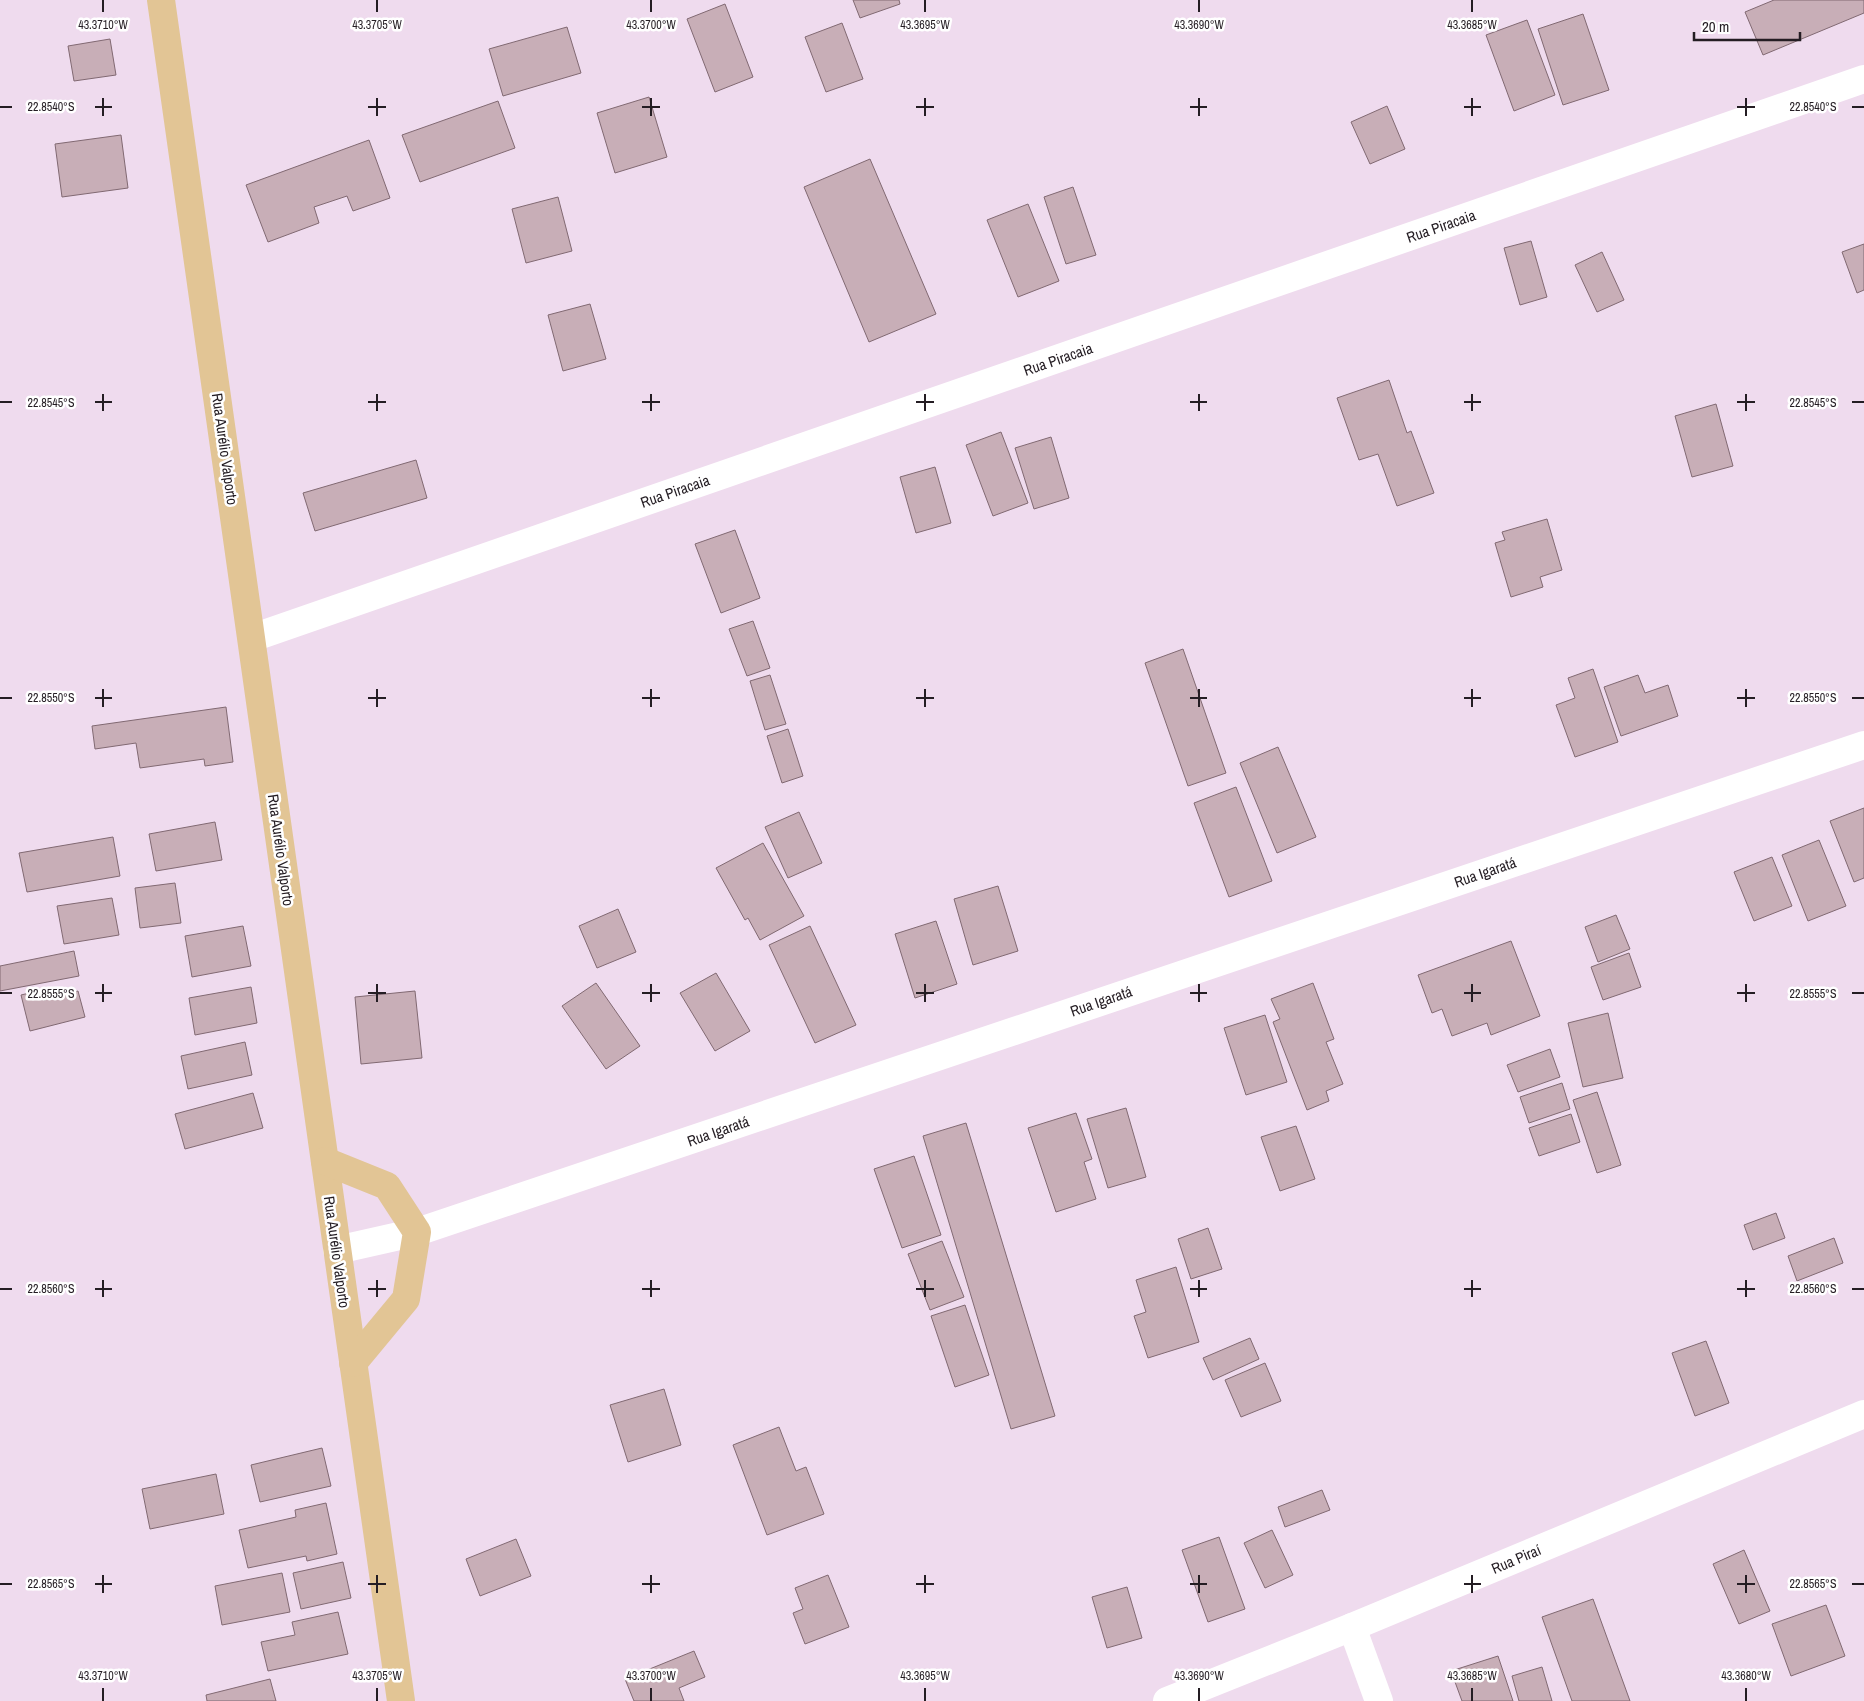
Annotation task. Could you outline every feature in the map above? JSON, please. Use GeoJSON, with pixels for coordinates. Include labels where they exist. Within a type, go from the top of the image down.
{"type":"FeatureCollection","features":[{"type":"Feature","properties":{"kind":"main road","name":"Rua Aurélio Valporto"},"geometry":{"type":"LineString","coordinates":[[161,0],[401,1701]]}},
{"type":"Feature","properties":{"kind":"main road"},"geometry":{"type":"LineString","coordinates":[[325,1161],[386,1186],[417,1232],[406,1299],[353,1363]]}},
{"type":"Feature","properties":{"kind":"street","name":"Rua Piracaia"},"geometry":{"type":"LineString","coordinates":[[252,638],[1864,80]]}},
{"type":"Feature","properties":{"kind":"street","name":"Rua Igaratá"},"geometry":{"type":"LineString","coordinates":[[337,1250],[417,1232],[1864,745]]}},
{"type":"Feature","properties":{"kind":"street","name":"Rua Piraí"},"geometry":{"type":"LineString","coordinates":[[1167,1701],[1352,1627],[1864,1414]]}},
{"type":"Feature","properties":{"kind":"street"},"geometry":{"type":"LineString","coordinates":[[1352,1627],[1379,1701]]}},
{"type":"Feature","properties":{"kind":"building"},"geometry":{"type":"Polygon","coordinates":[[[853,0],[899,0],[900,4],[860,18],[853,0]]]}},
{"type":"Feature","properties":{"kind":"building"},"geometry":{"type":"Polygon","coordinates":[[[1774,0],[1864,0],[1864,13],[1763,55],[1745,12],[1774,0]]]}},
{"type":"Feature","properties":{"kind":"building"},"geometry":{"type":"Polygon","coordinates":[[[725,4],[753,77],[715,92],[687,19],[725,4]]]}},
{"type":"Feature","properties":{"kind":"building"},"geometry":{"type":"Polygon","coordinates":[[[1583,14],[1609,90],[1563,105],[1538,29],[1583,14]]]}},
{"type":"Feature","properties":{"kind":"building"},"geometry":{"type":"Polygon","coordinates":[[[1527,20],[1555,95],[1514,111],[1486,35],[1527,20]]]}},
{"type":"Feature","properties":{"kind":"building"},"geometry":{"type":"Polygon","coordinates":[[[842,23],[863,79],[826,92],[805,37],[842,23]]]}},
{"type":"Feature","properties":{"kind":"building"},"geometry":{"type":"Polygon","coordinates":[[[567,27],[581,73],[503,96],[489,49],[567,27]]]}},
{"type":"Feature","properties":{"kind":"building"},"geometry":{"type":"Polygon","coordinates":[[[110,39],[116,75],[74,81],[68,46],[110,39]]]}},
{"type":"Feature","properties":{"kind":"building"},"geometry":{"type":"Polygon","coordinates":[[[649,97],[667,157],[615,173],[597,113],[649,97]]]}},
{"type":"Feature","properties":{"kind":"building"},"geometry":{"type":"Polygon","coordinates":[[[498,101],[515,148],[420,182],[402,135],[498,101]]]}},
{"type":"Feature","properties":{"kind":"building"},"geometry":{"type":"Polygon","coordinates":[[[1387,106],[1405,149],[1370,164],[1351,122],[1387,106]]]}},
{"type":"Feature","properties":{"kind":"building"},"geometry":{"type":"Polygon","coordinates":[[[121,135],[128,188],[62,197],[55,144],[121,135]]]}},
{"type":"Feature","properties":{"kind":"building"},"geometry":{"type":"Polygon","coordinates":[[[369,140],[390,198],[353,211],[347,196],[314,207],[319,223],[268,242],[246,185],[369,140]]]}},
{"type":"Feature","properties":{"kind":"building"},"geometry":{"type":"Polygon","coordinates":[[[870,159],[936,314],[869,342],[804,187],[870,159]]]}},
{"type":"Feature","properties":{"kind":"building"},"geometry":{"type":"Polygon","coordinates":[[[1073,187],[1096,255],[1066,264],[1044,197],[1073,187]]]}},
{"type":"Feature","properties":{"kind":"building"},"geometry":{"type":"Polygon","coordinates":[[[558,197],[572,251],[526,263],[512,209],[558,197]]]}},
{"type":"Feature","properties":{"kind":"building"},"geometry":{"type":"Polygon","coordinates":[[[1028,204],[1059,281],[1018,297],[987,220],[1028,204]]]}},
{"type":"Feature","properties":{"kind":"building"},"geometry":{"type":"Polygon","coordinates":[[[1531,241],[1547,297],[1520,305],[1504,248],[1531,241]]]}},
{"type":"Feature","properties":{"kind":"building"},"geometry":{"type":"Polygon","coordinates":[[[1864,244],[1864,290],[1857,293],[1842,252],[1864,244]]]}},
{"type":"Feature","properties":{"kind":"building"},"geometry":{"type":"Polygon","coordinates":[[[1602,252],[1624,300],[1597,312],[1575,265],[1602,252]]]}},
{"type":"Feature","properties":{"kind":"building"},"geometry":{"type":"Polygon","coordinates":[[[590,304],[606,359],[563,371],[548,315],[590,304]]]}},
{"type":"Feature","properties":{"kind":"building"},"geometry":{"type":"Polygon","coordinates":[[[1389,380],[1407,433],[1411,431],[1434,493],[1397,506],[1378,454],[1359,460],[1337,398],[1389,380]]]}},
{"type":"Feature","properties":{"kind":"building"},"geometry":{"type":"Polygon","coordinates":[[[1716,404],[1733,466],[1692,477],[1675,416],[1716,404]]]}},
{"type":"Feature","properties":{"kind":"building"},"geometry":{"type":"Polygon","coordinates":[[[1001,432],[1028,503],[993,516],[966,445],[1001,432]]]}},
{"type":"Feature","properties":{"kind":"building"},"geometry":{"type":"Polygon","coordinates":[[[1051,437],[1069,498],[1034,509],[1015,448],[1051,437]]]}},
{"type":"Feature","properties":{"kind":"building"},"geometry":{"type":"Polygon","coordinates":[[[416,460],[427,498],[315,531],[303,493],[416,460]]]}},
{"type":"Feature","properties":{"kind":"building"},"geometry":{"type":"Polygon","coordinates":[[[935,467],[951,523],[916,533],[900,477],[935,467]]]}},
{"type":"Feature","properties":{"kind":"building"},"geometry":{"type":"Polygon","coordinates":[[[1547,519],[1562,570],[1540,577],[1543,587],[1511,597],[1495,543],[1505,540],[1502,532],[1547,519]]]}},
{"type":"Feature","properties":{"kind":"building"},"geometry":{"type":"Polygon","coordinates":[[[735,530],[760,598],[721,613],[695,544],[735,530]]]}},
{"type":"Feature","properties":{"kind":"building"},"geometry":{"type":"Polygon","coordinates":[[[753,621],[770,668],[747,676],[729,629],[753,621]]]}},
{"type":"Feature","properties":{"kind":"building"},"geometry":{"type":"Polygon","coordinates":[[[1183,649],[1226,773],[1188,786],[1145,663],[1183,649]]]}},
{"type":"Feature","properties":{"kind":"building"},"geometry":{"type":"Polygon","coordinates":[[[1593,669],[1618,742],[1575,757],[1556,705],[1575,698],[1568,678],[1593,669]]]}},
{"type":"Feature","properties":{"kind":"building"},"geometry":{"type":"Polygon","coordinates":[[[770,675],[786,724],[765,730],[750,681],[770,675]]]}},
{"type":"Feature","properties":{"kind":"building"},"geometry":{"type":"Polygon","coordinates":[[[1638,675],[1645,693],[1668,685],[1678,716],[1621,736],[1604,687],[1638,675]]]}},
{"type":"Feature","properties":{"kind":"building"},"geometry":{"type":"Polygon","coordinates":[[[226,707],[233,762],[205,766],[204,759],[140,768],[136,743],[95,749],[92,726],[226,707]]]}},
{"type":"Feature","properties":{"kind":"building"},"geometry":{"type":"Polygon","coordinates":[[[788,729],[803,776],[782,783],[767,736],[788,729]]]}},
{"type":"Feature","properties":{"kind":"building"},"geometry":{"type":"Polygon","coordinates":[[[1278,747],[1316,837],[1277,853],[1240,763],[1278,747]]]}},
{"type":"Feature","properties":{"kind":"building"},"geometry":{"type":"Polygon","coordinates":[[[1236,787],[1272,881],[1229,897],[1194,803],[1236,787]]]}},
{"type":"Feature","properties":{"kind":"building"},"geometry":{"type":"Polygon","coordinates":[[[1864,808],[1864,878],[1854,882],[1830,821],[1864,808]]]}},
{"type":"Feature","properties":{"kind":"building"},"geometry":{"type":"Polygon","coordinates":[[[799,812],[822,863],[788,878],[765,827],[799,812]]]}},
{"type":"Feature","properties":{"kind":"building"},"geometry":{"type":"Polygon","coordinates":[[[215,822],[222,860],[156,871],[149,834],[215,822]]]}},
{"type":"Feature","properties":{"kind":"building"},"geometry":{"type":"Polygon","coordinates":[[[113,837],[120,876],[27,892],[19,853],[113,837]]]}},
{"type":"Feature","properties":{"kind":"building"},"geometry":{"type":"Polygon","coordinates":[[[1819,840],[1846,906],[1808,921],[1782,855],[1819,840]]]}},
{"type":"Feature","properties":{"kind":"building"},"geometry":{"type":"Polygon","coordinates":[[[763,843],[804,916],[760,940],[748,918],[745,920],[716,868],[763,843]]]}},
{"type":"Feature","properties":{"kind":"building"},"geometry":{"type":"Polygon","coordinates":[[[1772,857],[1792,906],[1754,921],[1734,872],[1772,857]]]}},
{"type":"Feature","properties":{"kind":"building"},"geometry":{"type":"Polygon","coordinates":[[[175,883],[181,923],[140,928],[135,888],[175,883]]]}},
{"type":"Feature","properties":{"kind":"building"},"geometry":{"type":"Polygon","coordinates":[[[998,886],[1018,951],[973,965],[954,899],[998,886]]]}},
{"type":"Feature","properties":{"kind":"building"},"geometry":{"type":"Polygon","coordinates":[[[112,898],[119,935],[64,944],[57,906],[112,898]]]}},
{"type":"Feature","properties":{"kind":"building"},"geometry":{"type":"Polygon","coordinates":[[[618,909],[636,952],[597,968],[579,926],[618,909]]]}},
{"type":"Feature","properties":{"kind":"building"},"geometry":{"type":"Polygon","coordinates":[[[1616,915],[1630,949],[1598,962],[1585,927],[1616,915]]]}},
{"type":"Feature","properties":{"kind":"building"},"geometry":{"type":"Polygon","coordinates":[[[936,921],[957,984],[915,998],[895,934],[936,921]]]}},
{"type":"Feature","properties":{"kind":"building"},"geometry":{"type":"Polygon","coordinates":[[[243,926],[251,966],[192,977],[185,936],[243,926]]]}},
{"type":"Feature","properties":{"kind":"building"},"geometry":{"type":"Polygon","coordinates":[[[810,926],[856,1025],[815,1043],[769,945],[810,926]]]}},
{"type":"Feature","properties":{"kind":"building"},"geometry":{"type":"Polygon","coordinates":[[[1511,941],[1540,1016],[1491,1035],[1487,1023],[1452,1036],[1442,1009],[1432,1013],[1418,975],[1511,941]]]}},
{"type":"Feature","properties":{"kind":"building"},"geometry":{"type":"Polygon","coordinates":[[[74,951],[79,976],[0,991],[0,966],[74,951]]]}},
{"type":"Feature","properties":{"kind":"building"},"geometry":{"type":"Polygon","coordinates":[[[1629,953],[1641,987],[1603,1000],[1591,967],[1629,953]]]}},
{"type":"Feature","properties":{"kind":"building"},"geometry":{"type":"Polygon","coordinates":[[[716,973],[750,1031],[715,1051],[680,993],[716,973]]]}},
{"type":"Feature","properties":{"kind":"building"},"geometry":{"type":"Polygon","coordinates":[[[596,983],[640,1046],[606,1069],[562,1006],[596,983]]]}},
{"type":"Feature","properties":{"kind":"building"},"geometry":{"type":"Polygon","coordinates":[[[1313,983],[1334,1039],[1326,1042],[1343,1084],[1326,1091],[1329,1101],[1307,1110],[1273,1022],[1280,1019],[1271,999],[1313,983]]]}},
{"type":"Feature","properties":{"kind":"building"},"geometry":{"type":"Polygon","coordinates":[[[251,987],[257,1023],[195,1035],[189,998],[251,987]]]}},
{"type":"Feature","properties":{"kind":"building"},"geometry":{"type":"Polygon","coordinates":[[[42,990],[44,1000],[78,991],[85,1017],[30,1031],[21,995],[42,990]]]}},
{"type":"Feature","properties":{"kind":"building"},"geometry":{"type":"Polygon","coordinates":[[[415,991],[422,1058],[361,1064],[355,997],[415,991]]]}},
{"type":"Feature","properties":{"kind":"building"},"geometry":{"type":"Polygon","coordinates":[[[1608,1013],[1623,1078],[1583,1087],[1568,1023],[1608,1013]]]}},
{"type":"Feature","properties":{"kind":"building"},"geometry":{"type":"Polygon","coordinates":[[[1265,1015],[1287,1082],[1246,1095],[1224,1028],[1265,1015]]]}},
{"type":"Feature","properties":{"kind":"building"},"geometry":{"type":"Polygon","coordinates":[[[245,1042],[252,1075],[188,1089],[181,1056],[245,1042]]]}},
{"type":"Feature","properties":{"kind":"building"},"geometry":{"type":"Polygon","coordinates":[[[1550,1049],[1560,1077],[1518,1092],[1507,1065],[1550,1049]]]}},
{"type":"Feature","properties":{"kind":"building"},"geometry":{"type":"Polygon","coordinates":[[[1562,1083],[1570,1109],[1529,1123],[1520,1097],[1562,1083]]]}},
{"type":"Feature","properties":{"kind":"building"},"geometry":{"type":"Polygon","coordinates":[[[1597,1092],[1621,1165],[1597,1173],[1573,1100],[1597,1092]]]}},
{"type":"Feature","properties":{"kind":"building"},"geometry":{"type":"Polygon","coordinates":[[[253,1093],[263,1128],[185,1149],[175,1114],[253,1093]]]}},
{"type":"Feature","properties":{"kind":"building"},"geometry":{"type":"Polygon","coordinates":[[[1126,1108],[1146,1177],[1108,1188],[1087,1119],[1126,1108]]]}},
{"type":"Feature","properties":{"kind":"building"},"geometry":{"type":"Polygon","coordinates":[[[1076,1113],[1092,1159],[1084,1162],[1096,1199],[1056,1212],[1028,1128],[1076,1113]]]}},
{"type":"Feature","properties":{"kind":"building"},"geometry":{"type":"Polygon","coordinates":[[[1571,1114],[1580,1142],[1539,1156],[1529,1128],[1571,1114]]]}},
{"type":"Feature","properties":{"kind":"building"},"geometry":{"type":"Polygon","coordinates":[[[966,1123],[1055,1416],[1011,1429],[923,1136],[966,1123]]]}},
{"type":"Feature","properties":{"kind":"building"},"geometry":{"type":"Polygon","coordinates":[[[1296,1126],[1315,1179],[1280,1191],[1261,1137],[1296,1126]]]}},
{"type":"Feature","properties":{"kind":"building"},"geometry":{"type":"Polygon","coordinates":[[[914,1156],[941,1235],[902,1248],[874,1169],[914,1156]]]}},
{"type":"Feature","properties":{"kind":"building"},"geometry":{"type":"Polygon","coordinates":[[[1776,1213],[1785,1238],[1753,1250],[1744,1225],[1776,1213]]]}},
{"type":"Feature","properties":{"kind":"building"},"geometry":{"type":"Polygon","coordinates":[[[1208,1228],[1222,1269],[1191,1279],[1178,1239],[1208,1228]]]}},
{"type":"Feature","properties":{"kind":"building"},"geometry":{"type":"Polygon","coordinates":[[[1834,1238],[1843,1263],[1797,1281],[1788,1256],[1834,1238]]]}},
{"type":"Feature","properties":{"kind":"building"},"geometry":{"type":"Polygon","coordinates":[[[942,1241],[964,1297],[930,1310],[908,1254],[942,1241]]]}},
{"type":"Feature","properties":{"kind":"building"},"geometry":{"type":"Polygon","coordinates":[[[1176,1267],[1199,1342],[1148,1358],[1134,1316],[1146,1312],[1136,1280],[1176,1267]]]}},
{"type":"Feature","properties":{"kind":"building"},"geometry":{"type":"Polygon","coordinates":[[[965,1305],[989,1375],[955,1387],[931,1316],[965,1305]]]}},
{"type":"Feature","properties":{"kind":"building"},"geometry":{"type":"Polygon","coordinates":[[[1250,1338],[1259,1359],[1213,1380],[1203,1358],[1250,1338]]]}},
{"type":"Feature","properties":{"kind":"building"},"geometry":{"type":"Polygon","coordinates":[[[1706,1341],[1729,1403],[1695,1416],[1672,1353],[1706,1341]]]}},
{"type":"Feature","properties":{"kind":"building"},"geometry":{"type":"Polygon","coordinates":[[[1265,1363],[1281,1401],[1241,1417],[1225,1380],[1265,1363]]]}},
{"type":"Feature","properties":{"kind":"building"},"geometry":{"type":"Polygon","coordinates":[[[664,1389],[681,1445],[628,1462],[610,1405],[664,1389]]]}},
{"type":"Feature","properties":{"kind":"building"},"geometry":{"type":"Polygon","coordinates":[[[779,1427],[796,1471],[806,1467],[824,1514],[767,1535],[733,1445],[779,1427]]]}},
{"type":"Feature","properties":{"kind":"building"},"geometry":{"type":"Polygon","coordinates":[[[322,1448],[331,1486],[260,1502],[251,1465],[322,1448]]]}},
{"type":"Feature","properties":{"kind":"building"},"geometry":{"type":"Polygon","coordinates":[[[216,1474],[224,1514],[150,1529],[142,1489],[216,1474]]]}},
{"type":"Feature","properties":{"kind":"building"},"geometry":{"type":"Polygon","coordinates":[[[1322,1490],[1330,1510],[1285,1527],[1278,1507],[1322,1490]]]}},
{"type":"Feature","properties":{"kind":"building"},"geometry":{"type":"Polygon","coordinates":[[[326,1503],[337,1554],[307,1561],[306,1556],[248,1568],[239,1530],[296,1517],[295,1510],[326,1503]]]}},
{"type":"Feature","properties":{"kind":"building"},"geometry":{"type":"Polygon","coordinates":[[[1272,1530],[1293,1575],[1265,1588],[1244,1543],[1272,1530]]]}},
{"type":"Feature","properties":{"kind":"building"},"geometry":{"type":"Polygon","coordinates":[[[1219,1537],[1245,1609],[1208,1622],[1182,1550],[1219,1537]]]}},
{"type":"Feature","properties":{"kind":"building"},"geometry":{"type":"Polygon","coordinates":[[[516,1539],[531,1576],[480,1596],[466,1559],[516,1539]]]}},
{"type":"Feature","properties":{"kind":"building"},"geometry":{"type":"Polygon","coordinates":[[[1744,1550],[1770,1611],[1739,1624],[1713,1564],[1744,1550]]]}},
{"type":"Feature","properties":{"kind":"building"},"geometry":{"type":"Polygon","coordinates":[[[343,1562],[351,1598],[301,1609],[293,1573],[343,1562]]]}},
{"type":"Feature","properties":{"kind":"building"},"geometry":{"type":"Polygon","coordinates":[[[282,1573],[290,1612],[222,1625],[215,1586],[282,1573]]]}},
{"type":"Feature","properties":{"kind":"building"},"geometry":{"type":"Polygon","coordinates":[[[828,1575],[849,1627],[805,1644],[793,1613],[803,1609],[795,1588],[828,1575]]]}},
{"type":"Feature","properties":{"kind":"building"},"geometry":{"type":"Polygon","coordinates":[[[1127,1587],[1142,1638],[1107,1648],[1092,1597],[1127,1587]]]}},
{"type":"Feature","properties":{"kind":"building"},"geometry":{"type":"Polygon","coordinates":[[[1593,1599],[1630,1701],[1572,1701],[1542,1617],[1593,1599]]]}},
{"type":"Feature","properties":{"kind":"building"},"geometry":{"type":"Polygon","coordinates":[[[1826,1605],[1845,1656],[1791,1676],[1772,1624],[1826,1605]]]}},
{"type":"Feature","properties":{"kind":"building"},"geometry":{"type":"Polygon","coordinates":[[[338,1612],[348,1654],[268,1671],[261,1642],[295,1635],[292,1622],[338,1612]]]}},
{"type":"Feature","properties":{"kind":"building"},"geometry":{"type":"Polygon","coordinates":[[[694,1651],[705,1677],[679,1688],[684,1701],[634,1701],[625,1679],[694,1651]]]}},
{"type":"Feature","properties":{"kind":"building"},"geometry":{"type":"Polygon","coordinates":[[[1498,1656],[1513,1701],[1462,1701],[1451,1671],[1498,1656]]]}},
{"type":"Feature","properties":{"kind":"building"},"geometry":{"type":"Polygon","coordinates":[[[1542,1667],[1552,1701],[1519,1701],[1512,1676],[1542,1667]]]}},
{"type":"Feature","properties":{"kind":"building"},"geometry":{"type":"Polygon","coordinates":[[[270,1679],[276,1701],[207,1701],[206,1695],[270,1679]]]}}]}
